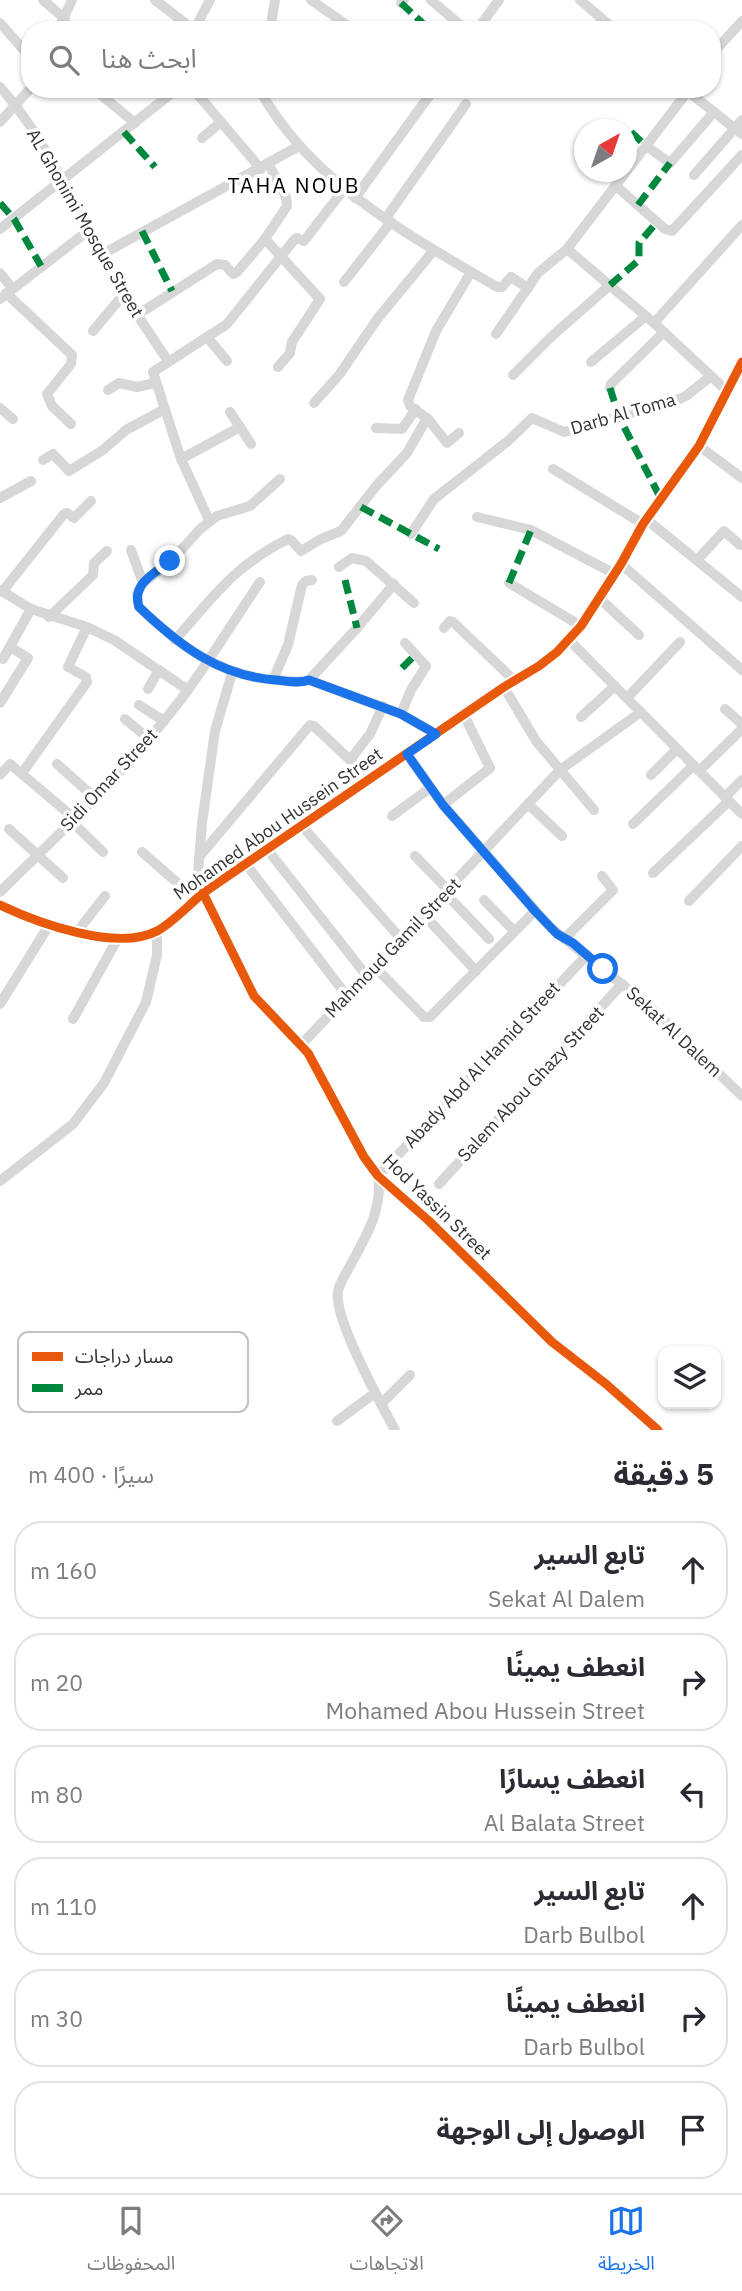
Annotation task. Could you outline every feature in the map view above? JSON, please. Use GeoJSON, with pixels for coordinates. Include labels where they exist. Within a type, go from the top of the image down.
{"type":"FeatureCollection","features":[{"type":"Feature","properties":{"kind":"street"},"geometry":{"type":"LineString","coordinates":[[43,0],[65,19],[72,0]]}},
{"type":"Feature","properties":{"kind":"street"},"geometry":{"type":"LineString","coordinates":[[155,0],[170,5],[185,21]]}},
{"type":"Feature","properties":{"kind":"street"},"geometry":{"type":"LineString","coordinates":[[199,21],[210,0]]}},
{"type":"Feature","properties":{"kind":"street"},"geometry":{"type":"LineString","coordinates":[[272,21],[275,0]]}},
{"type":"Feature","properties":{"kind":"street"},"geometry":{"type":"LineString","coordinates":[[311,0],[341,21]]}},
{"type":"Feature","properties":{"kind":"street"},"geometry":{"type":"LineString","coordinates":[[327,11],[335,0]]}},
{"type":"Feature","properties":{"kind":"street"},"geometry":{"type":"LineString","coordinates":[[431,0],[456,21]]}},
{"type":"Feature","properties":{"kind":"street"},"geometry":{"type":"LineString","coordinates":[[484,21],[499,0]]}},
{"type":"Feature","properties":{"kind":"street"},"geometry":{"type":"LineString","coordinates":[[580,0],[604,21]]}},
{"type":"Feature","properties":{"kind":"street"},"geometry":{"type":"LineString","coordinates":[[721,44],[742,21]]}},
{"type":"Feature","properties":{"kind":"street"},"geometry":{"type":"LineString","coordinates":[[0,23],[21,47]]}},
{"type":"Feature","properties":{"kind":"street","name":"AL Ghonimi Mosque Street"},"geometry":{"type":"LineString","coordinates":[[0,87],[39,139],[124,295],[168,361]]}},
{"type":"Feature","properties":{"kind":"street"},"geometry":{"type":"LineString","coordinates":[[0,122],[22,98]]}},
{"type":"Feature","properties":{"kind":"street"},"geometry":{"type":"LineString","coordinates":[[105,98],[135,123]]}},
{"type":"Feature","properties":{"kind":"street"},"geometry":{"type":"LineString","coordinates":[[0,229],[166,98]]}},
{"type":"Feature","properties":{"kind":"street"},"geometry":{"type":"LineString","coordinates":[[137,315],[217,264],[225,265],[235,273],[265,239],[287,206],[286,197],[265,167],[201,98]]}},
{"type":"Feature","properties":{"kind":"street"},"geometry":{"type":"LineString","coordinates":[[265,98],[299,146],[355,198],[497,287],[502,287],[511,277],[528,288]]}},
{"type":"Feature","properties":{"kind":"street"},"geometry":{"type":"LineString","coordinates":[[355,198],[427,98]]}},
{"type":"Feature","properties":{"kind":"street"},"geometry":{"type":"LineString","coordinates":[[495,334],[542,270],[567,249],[681,98]]}},
{"type":"Feature","properties":{"kind":"street"},"geometry":{"type":"LineString","coordinates":[[694,175],[739,128],[697,98]]}},
{"type":"Feature","properties":{"kind":"street"},"geometry":{"type":"LineString","coordinates":[[344,282],[466,104]]}},
{"type":"Feature","properties":{"kind":"street"},"geometry":{"type":"LineString","coordinates":[[646,146],[670,163],[714,112]]}},
{"type":"Feature","properties":{"kind":"street"},"geometry":{"type":"LineString","coordinates":[[202,138],[221,122]]}},
{"type":"Feature","properties":{"kind":"street"},"geometry":{"type":"LineString","coordinates":[[101,255],[299,146]]}},
{"type":"Feature","properties":{"kind":"street"},"geometry":{"type":"LineString","coordinates":[[616,186],[665,229],[672,231],[742,155]]}},
{"type":"Feature","properties":{"kind":"street"},"geometry":{"type":"LineString","coordinates":[[209,520],[181,458],[153,372],[235,316],[296,239],[304,241],[344,189]]}},
{"type":"Feature","properties":{"kind":"street"},"geometry":{"type":"LineString","coordinates":[[591,362],[650,319],[742,225]]}},
{"type":"Feature","properties":{"kind":"street"},"geometry":{"type":"LineString","coordinates":[[6,293],[89,230]]}},
{"type":"Feature","properties":{"kind":"street"},"geometry":{"type":"LineString","coordinates":[[265,239],[320,299],[292,342],[290,353],[278,366]]}},
{"type":"Feature","properties":{"kind":"street"},"geometry":{"type":"LineString","coordinates":[[567,249],[650,319],[727,391]]}},
{"type":"Feature","properties":{"kind":"street"},"geometry":{"type":"LineString","coordinates":[[314,403],[339,375],[378,318],[435,250]]}},
{"type":"Feature","properties":{"kind":"street"},"geometry":{"type":"LineString","coordinates":[[459,433],[447,443],[427,418],[408,403],[410,392],[436,331],[471,272]]}},
{"type":"Feature","properties":{"kind":"street"},"geometry":{"type":"LineString","coordinates":[[0,273],[6,293],[72,355],[71,364],[47,394],[48,401],[71,424]]}},
{"type":"Feature","properties":{"kind":"street"},"geometry":{"type":"LineString","coordinates":[[513,374],[610,285]]}},
{"type":"Feature","properties":{"kind":"street"},"geometry":{"type":"LineString","coordinates":[[93,331],[124,295]]}},
{"type":"Feature","properties":{"kind":"street"},"geometry":{"type":"LineString","coordinates":[[610,388],[664,332]]}},
{"type":"Feature","properties":{"kind":"street"},"geometry":{"type":"LineString","coordinates":[[207,337],[227,361]]}},
{"type":"Feature","properties":{"kind":"street","name":"Mohamed Abou Hussein Street"},"geometry":{"type":"LineString","coordinates":[[157,931],[200,896],[267,849],[504,687],[539,666],[569,640],[618,569],[645,521],[699,446],[741,367]]}},
{"type":"Feature","properties":{"kind":"street","name":"Darb Al Toma"},"geometry":{"type":"LineString","coordinates":[[411,534],[434,499],[508,442],[532,418],[564,432],[672,402],[686,396],[711,376]]}},
{"type":"Feature","properties":{"kind":"street"},"geometry":{"type":"LineString","coordinates":[[108,390],[119,383],[137,387],[155,383]]}},
{"type":"Feature","properties":{"kind":"street"},"geometry":{"type":"LineString","coordinates":[[0,408],[13,419]]}},
{"type":"Feature","properties":{"kind":"street"},"geometry":{"type":"LineString","coordinates":[[43,460],[53,454],[69,471],[103,450],[126,430],[165,409]]}},
{"type":"Feature","properties":{"kind":"street"},"geometry":{"type":"LineString","coordinates":[[376,428],[402,429],[415,409]]}},
{"type":"Feature","properties":{"kind":"street"},"geometry":{"type":"LineString","coordinates":[[230,412],[251,444]]}},
{"type":"Feature","properties":{"kind":"street"},"geometry":{"type":"LineString","coordinates":[[175,640],[233,574],[246,563],[285,540],[292,541],[301,551],[341,531],[377,485],[407,453],[427,418]]}},
{"type":"Feature","properties":{"kind":"street"},"geometry":{"type":"LineString","coordinates":[[181,458],[240,427]]}},
{"type":"Feature","properties":{"kind":"street"},"geometry":{"type":"LineString","coordinates":[[699,446],[742,478]]}},
{"type":"Feature","properties":{"kind":"street"},"geometry":{"type":"LineString","coordinates":[[553,469],[645,521],[742,597]]}},
{"type":"Feature","properties":{"kind":"street"},"geometry":{"type":"LineString","coordinates":[[280,479],[250,506],[209,520],[174,558],[143,583],[136,594],[139,607],[175,640],[232,673],[252,678],[298,682],[309,680],[383,706],[436,734]]}},
{"type":"Feature","properties":{"kind":"street"},"geometry":{"type":"LineString","coordinates":[[0,498],[31,481]]}},
{"type":"Feature","properties":{"kind":"street"},"geometry":{"type":"LineString","coordinates":[[91,501],[74,518],[64,514],[1,591],[49,617],[87,627],[114,640],[188,690]]}},
{"type":"Feature","properties":{"kind":"street"},"geometry":{"type":"LineString","coordinates":[[477,517],[531,530],[618,569],[742,670]]}},
{"type":"Feature","properties":{"kind":"street"},"geometry":{"type":"LineString","coordinates":[[697,560],[724,531],[740,545]]}},
{"type":"Feature","properties":{"kind":"street"},"geometry":{"type":"LineString","coordinates":[[131,550],[143,583]]}},
{"type":"Feature","properties":{"kind":"street"},"geometry":{"type":"LineString","coordinates":[[49,617],[93,575],[94,563],[107,551]]}},
{"type":"Feature","properties":{"kind":"street"},"geometry":{"type":"LineString","coordinates":[[339,567],[352,558],[366,561],[414,603]]}},
{"type":"Feature","properties":{"kind":"street"},"geometry":{"type":"LineString","coordinates":[[274,680],[288,645],[302,585],[312,580]]}},
{"type":"Feature","properties":{"kind":"street","name":"Sidi Omar Street"},"geometry":{"type":"LineString","coordinates":[[0,892],[95,798],[149,739],[188,690],[260,582]]}},
{"type":"Feature","properties":{"kind":"street"},"geometry":{"type":"LineString","coordinates":[[509,583],[581,626]]}},
{"type":"Feature","properties":{"kind":"street"},"geometry":{"type":"LineString","coordinates":[[309,680],[394,584]]}},
{"type":"Feature","properties":{"kind":"street"},"geometry":{"type":"LineString","coordinates":[[599,598],[639,635]]}},
{"type":"Feature","properties":{"kind":"street"},"geometry":{"type":"LineString","coordinates":[[3,659],[31,609]]}},
{"type":"Feature","properties":{"kind":"street"},"geometry":{"type":"LineString","coordinates":[[444,628],[450,621],[453,622],[515,681]]}},
{"type":"Feature","properties":{"kind":"street"},"geometry":{"type":"LineString","coordinates":[[22,773],[87,682],[86,677],[68,667],[87,627]]}},
{"type":"Feature","properties":{"kind":"street"},"geometry":{"type":"LineString","coordinates":[[569,640],[742,814]]}},
{"type":"Feature","properties":{"kind":"street"},"geometry":{"type":"LineString","coordinates":[[627,698],[680,642]]}},
{"type":"Feature","properties":{"kind":"street"},"geometry":{"type":"LineString","coordinates":[[401,714],[411,690],[426,666],[405,643]]}},
{"type":"Feature","properties":{"kind":"street"},"geometry":{"type":"LineString","coordinates":[[0,703],[27,658],[10,647]]}},
{"type":"Feature","properties":{"kind":"street"},"geometry":{"type":"LineString","coordinates":[[148,689],[159,670]]}},
{"type":"Feature","properties":{"kind":"street"},"geometry":{"type":"LineString","coordinates":[[200,896],[199,857],[217,718],[232,673]]}},
{"type":"Feature","properties":{"kind":"street"},"geometry":{"type":"LineString","coordinates":[[504,687],[536,741],[594,810]]}},
{"type":"Feature","properties":{"kind":"street"},"geometry":{"type":"LineString","coordinates":[[581,717],[615,687]]}},
{"type":"Feature","properties":{"kind":"street"},"geometry":{"type":"LineString","coordinates":[[139,705],[164,721]]}},
{"type":"Feature","properties":{"kind":"street"},"geometry":{"type":"LineString","coordinates":[[349,760],[370,734],[383,706]]}},
{"type":"Feature","properties":{"kind":"street"},"geometry":{"type":"LineString","coordinates":[[633,824],[742,726],[725,709]]}},
{"type":"Feature","properties":{"kind":"street","name":"Mahmoud Gamil Street"},"geometry":{"type":"LineString","coordinates":[[301,1045],[559,771],[641,712]]}},
{"type":"Feature","properties":{"kind":"street"},"geometry":{"type":"LineString","coordinates":[[443,805],[490,768],[464,715]]}},
{"type":"Feature","properties":{"kind":"street"},"geometry":{"type":"LineString","coordinates":[[125,719],[149,739]]}},
{"type":"Feature","properties":{"kind":"street"},"geometry":{"type":"LineString","coordinates":[[199,857],[310,725],[370,779]]}},
{"type":"Feature","properties":{"kind":"street"},"geometry":{"type":"LineString","coordinates":[[651,775],[677,749]]}},
{"type":"Feature","properties":{"kind":"street","name":"Sekat Al Dalem"},"geometry":{"type":"LineString","coordinates":[[407,754],[443,805],[535,911],[564,939],[661,1017],[742,1096]]}},
{"type":"Feature","properties":{"kind":"street"},"geometry":{"type":"LineString","coordinates":[[0,775],[8,764],[22,773],[103,852]]}},
{"type":"Feature","properties":{"kind":"street"},"geometry":{"type":"LineString","coordinates":[[57,764],[95,798]]}},
{"type":"Feature","properties":{"kind":"street"},"geometry":{"type":"LineString","coordinates":[[653,873],[727,799],[742,780]]}},
{"type":"Feature","properties":{"kind":"street"},"geometry":{"type":"LineString","coordinates":[[392,816],[430,788]]}},
{"type":"Feature","properties":{"kind":"street"},"geometry":{"type":"LineString","coordinates":[[528,804],[562,836]]}},
{"type":"Feature","properties":{"kind":"street"},"geometry":{"type":"LineString","coordinates":[[302,826],[401,939]]}},
{"type":"Feature","properties":{"kind":"street"},"geometry":{"type":"LineString","coordinates":[[9,830],[63,878]]}},
{"type":"Feature","properties":{"kind":"street"},"geometry":{"type":"LineString","coordinates":[[689,901],[742,846]]}},
{"type":"Feature","properties":{"kind":"street"},"geometry":{"type":"LineString","coordinates":[[267,849],[366,975]]}},
{"type":"Feature","properties":{"kind":"street"},"geometry":{"type":"LineString","coordinates":[[142,852],[200,896]]}},
{"type":"Feature","properties":{"kind":"street"},"geometry":{"type":"LineString","coordinates":[[415,856],[489,939]]}},
{"type":"Feature","properties":{"kind":"street"},"geometry":{"type":"LineString","coordinates":[[246,864],[347,996]]}},
{"type":"Feature","properties":{"kind":"street"},"geometry":{"type":"LineString","coordinates":[[564,939],[613,890],[602,876]]}},
{"type":"Feature","properties":{"kind":"street"},"geometry":{"type":"LineString","coordinates":[[77,932],[105,896]]}},
{"type":"Feature","properties":{"kind":"street","name":"Hod Yassin Street"},"geometry":{"type":"LineString","coordinates":[[200,896],[254,996],[308,1053],[364,1157],[378,1176],[429,1221],[552,1342],[606,1384],[658,1430]]}},
{"type":"Feature","properties":{"kind":"street"},"geometry":{"type":"LineString","coordinates":[[484,900],[514,931]]}},
{"type":"Feature","properties":{"kind":"street"},"geometry":{"type":"LineString","coordinates":[[0,905],[49,925],[77,932],[118,938],[157,931],[157,955],[146,1002],[104,1083],[73,1124],[0,1181]]}},
{"type":"Feature","properties":{"kind":"street"},"geometry":{"type":"LineString","coordinates":[[374,966],[427,1018],[535,911]]}},
{"type":"Feature","properties":{"kind":"street"},"geometry":{"type":"LineString","coordinates":[[424,915],[476,971]]}},
{"type":"Feature","properties":{"kind":"street"},"geometry":{"type":"LineString","coordinates":[[0,1004],[49,925]]}},
{"type":"Feature","properties":{"kind":"street"},"geometry":{"type":"LineString","coordinates":[[73,1018],[118,938]]}},
{"type":"Feature","properties":{"kind":"street","name":"Abady Abd Al Hamid Street"},"geometry":{"type":"LineString","coordinates":[[378,1176],[587,955]]}},
{"type":"Feature","properties":{"kind":"street","name":"Salem Abou Ghazy Street"},"geometry":{"type":"LineString","coordinates":[[439,1184],[622,984]]}},
{"type":"Feature","properties":{"kind":"street"},"geometry":{"type":"LineString","coordinates":[[378,1176],[378,1207],[341,1283],[338,1300],[352,1342],[375,1393],[396,1430]]}},
{"type":"Feature","properties":{"kind":"street"},"geometry":{"type":"LineString","coordinates":[[381,1404],[410,1375]]}},
{"type":"Feature","properties":{"kind":"street"},"geometry":{"type":"LineString","coordinates":[[337,1421],[375,1393]]}},
{"type":"Feature","properties":{"kind":"marked path"},"geometry":{"type":"LineString","coordinates":[[401,3],[420,21]]}},
{"type":"Feature","properties":{"kind":"marked path"},"geometry":{"type":"LineString","coordinates":[[124,132],[155,167]]}},
{"type":"Feature","properties":{"kind":"marked path"},"geometry":{"type":"LineString","coordinates":[[637,138],[646,146]]}},
{"type":"Feature","properties":{"kind":"marked path"},"geometry":{"type":"LineString","coordinates":[[638,205],[670,163]]}},
{"type":"Feature","properties":{"kind":"marked path"},"geometry":{"type":"LineString","coordinates":[[0,203],[14,219],[41,266]]}},
{"type":"Feature","properties":{"kind":"marked path"},"geometry":{"type":"LineString","coordinates":[[610,285],[639,260],[639,243],[657,222]]}},
{"type":"Feature","properties":{"kind":"marked path"},"geometry":{"type":"LineString","coordinates":[[142,231],[172,291]]}},
{"type":"Feature","properties":{"kind":"marked path"},"geometry":{"type":"LineString","coordinates":[[610,388],[619,417],[661,499]]}},
{"type":"Feature","properties":{"kind":"marked path"},"geometry":{"type":"LineString","coordinates":[[361,507],[439,549]]}},
{"type":"Feature","properties":{"kind":"marked path"},"geometry":{"type":"LineString","coordinates":[[509,583],[531,530]]}},
{"type":"Feature","properties":{"kind":"marked path"},"geometry":{"type":"LineString","coordinates":[[345,580],[357,628]]}},
{"type":"Feature","properties":{"kind":"marked path"},"geometry":{"type":"LineString","coordinates":[[402,668],[416,654]]}},
{"type":"Feature","properties":{"kind":"cycle path"},"geometry":{"type":"LineString","coordinates":[[0,905],[56,927],[100,937],[140,937],[157,931],[203,893],[504,687],[539,666],[557,652],[581,626],[643,524],[699,446],[742,362]]}},
{"type":"Feature","properties":{"kind":"cycle path"},"geometry":{"type":"LineString","coordinates":[[203,893],[254,996],[308,1053],[364,1157],[378,1176],[429,1221],[552,1342],[606,1384],[658,1430]]}},
{"type":"Feature","properties":{"kind":"district","name":"TAHA NOUB"},"geometry":{"type":"Point","coordinates":[294,186]}},
{"type":"Feature","properties":{"kind":"route"},"geometry":{"type":"LineString","coordinates":[[170,561],[143,583],[136,594],[139,607],[175,640],[232,673],[252,678],[298,682],[309,680],[383,706],[436,734],[407,754],[430,788],[483,853],[550,927],[603,969]]}}]}
